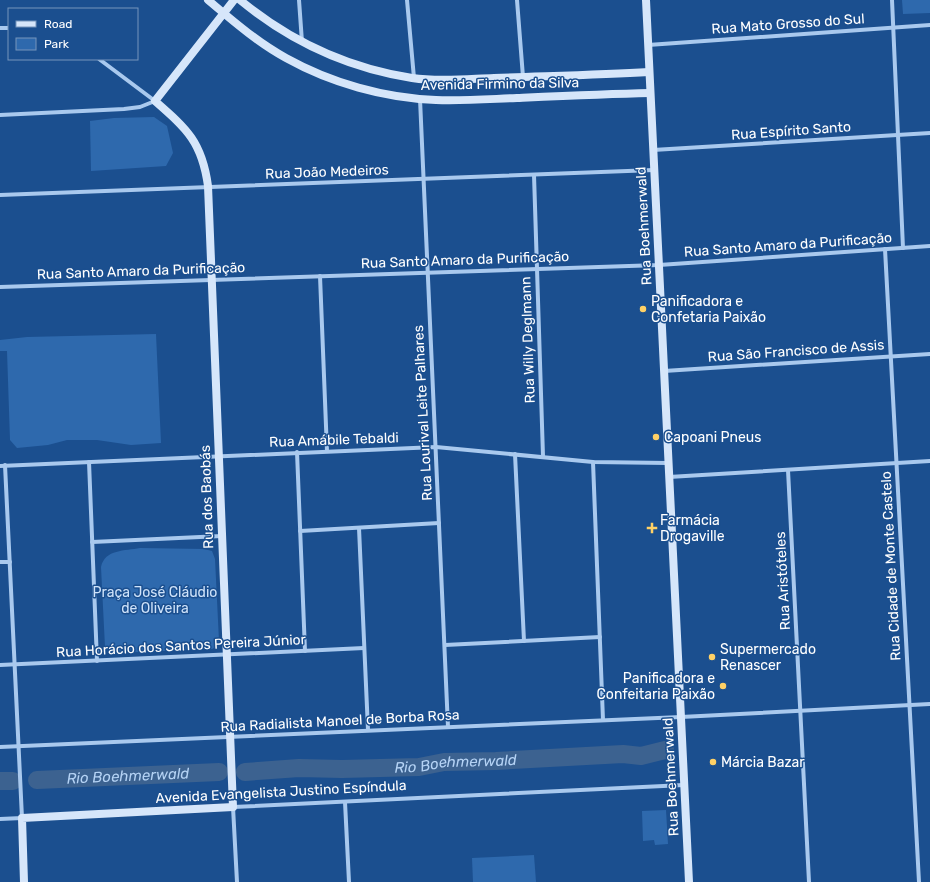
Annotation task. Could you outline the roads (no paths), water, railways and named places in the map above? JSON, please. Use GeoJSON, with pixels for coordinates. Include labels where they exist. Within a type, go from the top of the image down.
{"type":"FeatureCollection","features":[{"type":"Feature","properties":{"kind":"street","name":"Avenida Firmino da Silva"},"geometry":{"type":"LineString","coordinates":[[208,0],[264,44],[286,58],[336,80],[378,93],[420,99],[456,100],[650,93]]}},
{"type":"Feature","properties":{"kind":"street"},"geometry":{"type":"LineString","coordinates":[[0,115],[124,109],[140,107],[156,101],[234,0]]}},
{"type":"Feature","properties":{"kind":"street","name":"Avenida Firmino da Silva"},"geometry":{"type":"LineString","coordinates":[[240,0],[266,20],[302,42],[360,66],[381,72],[414,78],[523,77],[649,72]]}},
{"type":"Feature","properties":{"kind":"street"},"geometry":{"type":"LineString","coordinates":[[299,0],[302,42]]}},
{"type":"Feature","properties":{"kind":"street"},"geometry":{"type":"LineString","coordinates":[[407,0],[414,78]]}},
{"type":"Feature","properties":{"kind":"street"},"geometry":{"type":"LineString","coordinates":[[517,0],[523,77]]}},
{"type":"Feature","properties":{"kind":"street","name":"Rua Boehmerwald"},"geometry":{"type":"LineString","coordinates":[[646,0],[689,882]]}},
{"type":"Feature","properties":{"kind":"street"},"geometry":{"type":"LineString","coordinates":[[892,0],[903,248]]}},
{"type":"Feature","properties":{"kind":"street","name":"Rua Mato Grosso do Sul"},"geometry":{"type":"LineString","coordinates":[[648,45],[930,25]]}},
{"type":"Feature","properties":{"kind":"street"},"geometry":{"type":"LineString","coordinates":[[100,60],[156,101]]}},
{"type":"Feature","properties":{"kind":"street","name":"Rua Lourival Leite Palhares"},"geometry":{"type":"LineString","coordinates":[[420,99],[448,727]]}},
{"type":"Feature","properties":{"kind":"street","name":"Rua dos Baobás"},"geometry":{"type":"LineString","coordinates":[[156,101],[181,124],[193,140],[201,155],[208,186],[233,808]]}},
{"type":"Feature","properties":{"kind":"street","name":"Rua Espírito Santo"},"geometry":{"type":"LineString","coordinates":[[653,150],[930,133]]}},
{"type":"Feature","properties":{"kind":"street","name":"Rua João Medeiros"},"geometry":{"type":"LineString","coordinates":[[0,194],[654,170]]}},
{"type":"Feature","properties":{"kind":"street","name":"Rua Willy Deglmann"},"geometry":{"type":"LineString","coordinates":[[534,175],[543,456]]}},
{"type":"Feature","properties":{"kind":"street","name":"Rua Santo Amaro da Purificação"},"geometry":{"type":"LineString","coordinates":[[0,287],[658,265],[930,246]]}},
{"type":"Feature","properties":{"kind":"street","name":"Rua Cidade de Monte Castelo"},"geometry":{"type":"LineString","coordinates":[[886,249],[919,882]]}},
{"type":"Feature","properties":{"kind":"street"},"geometry":{"type":"LineString","coordinates":[[320,276],[327,451]]}},
{"type":"Feature","properties":{"kind":"street","name":"Rua São Francisco de Assis"},"geometry":{"type":"LineString","coordinates":[[664,371],[930,354]]}},
{"type":"Feature","properties":{"kind":"street","name":"Rua Amábile Tebaldi"},"geometry":{"type":"LineString","coordinates":[[0,466],[436,447],[543,456],[593,462],[668,463]]}},
{"type":"Feature","properties":{"kind":"street"},"geometry":{"type":"LineString","coordinates":[[297,452],[305,651]]}},
{"type":"Feature","properties":{"kind":"street"},"geometry":{"type":"LineString","coordinates":[[515,454],[524,641]]}},
{"type":"Feature","properties":{"kind":"street"},"geometry":{"type":"LineString","coordinates":[[669,477],[930,461]]}},
{"type":"Feature","properties":{"kind":"street"},"geometry":{"type":"LineString","coordinates":[[89,462],[97,660]]}},
{"type":"Feature","properties":{"kind":"street"},"geometry":{"type":"LineString","coordinates":[[593,462],[603,720]]}},
{"type":"Feature","properties":{"kind":"street"},"geometry":{"type":"LineString","coordinates":[[6,466],[24,882]]}},
{"type":"Feature","properties":{"kind":"street","name":"Rua Aristóteles"},"geometry":{"type":"LineString","coordinates":[[788,470],[809,882]]}},
{"type":"Feature","properties":{"kind":"street"},"geometry":{"type":"LineString","coordinates":[[300,531],[439,523]]}},
{"type":"Feature","properties":{"kind":"street"},"geometry":{"type":"LineString","coordinates":[[359,528],[368,730]]}},
{"type":"Feature","properties":{"kind":"street"},"geometry":{"type":"LineString","coordinates":[[92,542],[222,536]]}},
{"type":"Feature","properties":{"kind":"street"},"geometry":{"type":"LineString","coordinates":[[0,562],[10,562]]}},
{"type":"Feature","properties":{"kind":"street"},"geometry":{"type":"LineString","coordinates":[[444,645],[600,637]]}},
{"type":"Feature","properties":{"kind":"street","name":"Rua Horácio dos Santos Pereira Júnior"},"geometry":{"type":"LineString","coordinates":[[0,665],[364,648]]}},
{"type":"Feature","properties":{"kind":"street","name":"Rua Radialista Manoel de Borba Rosa"},"geometry":{"type":"LineString","coordinates":[[0,747],[681,717],[930,704]]}},
{"type":"Feature","properties":{"kind":"street","name":"Avenida Evangelista Justino Espíndula"},"geometry":{"type":"LineString","coordinates":[[0,819],[684,785]]}},
{"type":"Feature","properties":{"kind":"street"},"geometry":{"type":"LineString","coordinates":[[345,802],[349,882]]}},
{"type":"Feature","properties":{"kind":"street"},"geometry":{"type":"LineString","coordinates":[[233,808],[237,882]]}},
{"type":"Feature","properties":{"kind":"waterway","name":"Rio Boehmerwald"},"geometry":{"type":"LineString","coordinates":[[245,772],[299,768],[342,769],[419,767],[444,762],[496,761],[623,754],[641,756],[665,750]]}},
{"type":"Feature","properties":{"kind":"waterway","name":"Rio Boehmerwald"},"geometry":{"type":"LineString","coordinates":[[37,780],[219,772]]}},
{"type":"Feature","properties":{"kind":"waterway","name":"Rio Boehmerwald"},"geometry":{"type":"LineString","coordinates":[[0,781],[13,781]]}},
{"type":"Feature","properties":{"kind":"place","name":"Panificadora e Confetaria Paixão"},"geometry":{"type":"Point","coordinates":[643,309]}},
{"type":"Feature","properties":{"kind":"place","name":"Capoani Pneus"},"geometry":{"type":"Point","coordinates":[656,437]}},
{"type":"Feature","properties":{"kind":"place","name":"Farmácia Drogaville"},"geometry":{"type":"Point","coordinates":[652,528]}},
{"type":"Feature","properties":{"kind":"place","name":"Supermercado Renascer"},"geometry":{"type":"Point","coordinates":[712,657]}},
{"type":"Feature","properties":{"kind":"place","name":"Panificadora e Confeitaria Paixão"},"geometry":{"type":"Point","coordinates":[723,686]}},
{"type":"Feature","properties":{"kind":"place","name":"Márcia Bazar"},"geometry":{"type":"Point","coordinates":[713,762]}},
{"type":"Feature","properties":{"kind":"park label","name":"Praça José Cláudio de Oliveira"},"geometry":{"type":"Point","coordinates":[155,600]}}]}
